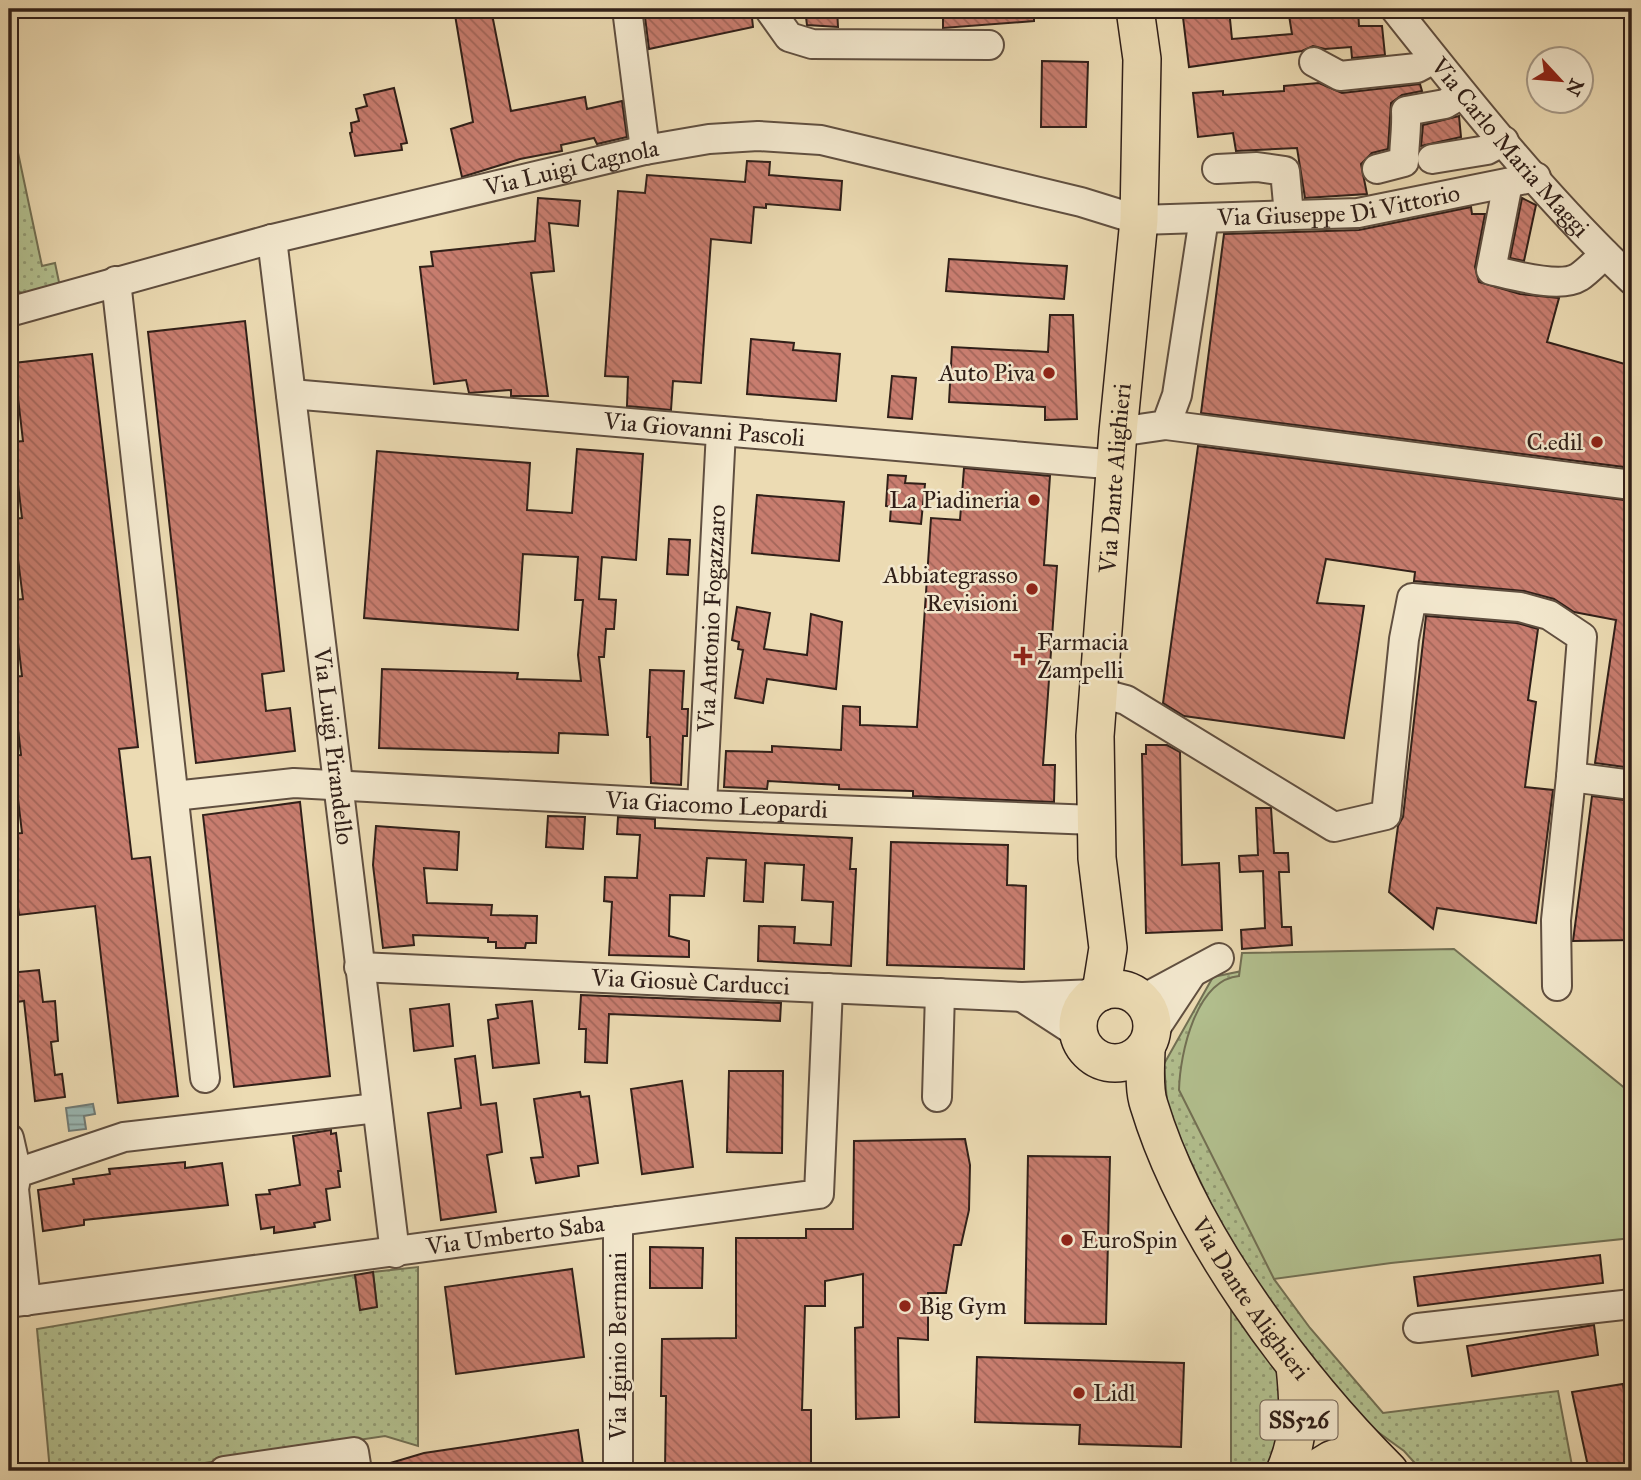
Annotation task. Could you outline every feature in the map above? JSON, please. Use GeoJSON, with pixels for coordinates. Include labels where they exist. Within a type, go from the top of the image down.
{"type":"FeatureCollection","features":[{"type":"Feature","properties":{"kind":"main road","name":"Via Dante Alighieri"},"geometry":{"type":"LineString","coordinates":[[1118,995],[1108,948],[1095,820],[1099,694],[1139,220],[1142,59],[1135,9]]}},
{"type":"Feature","properties":{"kind":"main road"},"geometry":{"type":"LineString","coordinates":[[1118,995],[1150,1013],[1149,1041],[1126,1062],[1108,1063],[1091,1055],[1079,1034],[1082,1011],[1118,995]]}},
{"type":"Feature","properties":{"kind":"main road","name":"Via Dante Alighieri"},"geometry":{"type":"LineString","coordinates":[[1148,1103],[1149,1041]]}},
{"type":"Feature","properties":{"kind":"main road","name":"Via Dante Alighieri"},"geometry":{"type":"LineString","coordinates":[[1108,1063],[1148,1103],[1201,1222],[1227,1268],[1295,1366],[1369,1463]]}},
{"type":"Feature","properties":{"kind":"main road","name":"SS526"},"geometry":{"type":"LineString","coordinates":[[1285,1471],[1294,1449],[1300,1410],[1295,1366]]}},
{"type":"Feature","properties":{"kind":"main road","name":"SS526"},"geometry":{"type":"LineString","coordinates":[[1313,1471],[1331,1460],[1369,1463]]}},
{"type":"Feature","properties":{"kind":"street"},"geometry":{"type":"LineString","coordinates":[[627,9],[645,150]]}},
{"type":"Feature","properties":{"kind":"street"},"geometry":{"type":"LineString","coordinates":[[769,9],[789,37],[812,44],[989,46]]}},
{"type":"Feature","properties":{"kind":"street","name":"Via Carlo Maria Maggi"},"geometry":{"type":"LineString","coordinates":[[1395,9],[1462,94],[1605,254],[1632,280]]}},
{"type":"Feature","properties":{"kind":"street"},"geometry":{"type":"LineString","coordinates":[[1314,62],[1340,76],[1417,68],[1434,58]]}},
{"type":"Feature","properties":{"kind":"street"},"geometry":{"type":"LineString","coordinates":[[1377,169],[1404,162],[1404,143],[1408,135],[1405,111],[1445,104],[1462,94]]}},
{"type":"Feature","properties":{"kind":"street","name":"Via Luigi Cagnola"},"geometry":{"type":"LineString","coordinates":[[9,312],[272,239],[645,150],[734,137],[821,140],[1081,202],[1139,220]]}},
{"type":"Feature","properties":{"kind":"street"},"geometry":{"type":"LineString","coordinates":[[1432,159],[1487,150],[1504,141]]}},
{"type":"Feature","properties":{"kind":"street"},"geometry":{"type":"LineString","coordinates":[[1217,169],[1257,167],[1285,171],[1289,215]]}},
{"type":"Feature","properties":{"kind":"street","name":"Via Giuseppe Di Vittorio"},"geometry":{"type":"LineString","coordinates":[[1139,220],[1358,213],[1536,177]]}},
{"type":"Feature","properties":{"kind":"street"},"geometry":{"type":"LineString","coordinates":[[1507,183],[1491,270],[1528,279],[1562,281],[1578,278],[1605,254]]}},
{"type":"Feature","properties":{"kind":"street"},"geometry":{"type":"LineString","coordinates":[[1166,425],[1177,395],[1204,218]]}},
{"type":"Feature","properties":{"kind":"street","name":"Via Luigi Pirandello"},"geometry":{"type":"LineString","coordinates":[[272,239],[395,1253]]}},
{"type":"Feature","properties":{"kind":"street"},"geometry":{"type":"LineString","coordinates":[[116,281],[205,1079]]}},
{"type":"Feature","properties":{"kind":"street","name":"Via Giovanni Pascoli"},"geometry":{"type":"LineString","coordinates":[[291,394],[721,431],[1118,449],[1166,425],[1632,485]]}},
{"type":"Feature","properties":{"kind":"street","name":"Via Antonio Fogazzaro"},"geometry":{"type":"LineString","coordinates":[[702,805],[721,431]]}},
{"type":"Feature","properties":{"kind":"street"},"geometry":{"type":"LineString","coordinates":[[1099,694],[1126,700],[1334,827],[1386,815],[1404,639],[1412,598],[1520,607],[1549,615],[1582,637],[1556,920],[1557,986]]}},
{"type":"Feature","properties":{"kind":"street"},"geometry":{"type":"LineString","coordinates":[[1571,777],[1632,785]]}},
{"type":"Feature","properties":{"kind":"street","name":"Via Giacomo Leopardi"},"geometry":{"type":"LineString","coordinates":[[174,796],[294,783],[702,805],[1095,820]]}},
{"type":"Feature","properties":{"kind":"street"},"geometry":{"type":"LineString","coordinates":[[1118,995],[1191,973],[1219,958]]}},
{"type":"Feature","properties":{"kind":"street","name":"Via Giosuè Carducci"},"geometry":{"type":"LineString","coordinates":[[359,967],[1022,997],[1118,995]]}},
{"type":"Feature","properties":{"kind":"street"},"geometry":{"type":"LineString","coordinates":[[1149,1041],[1191,973]]}},
{"type":"Feature","properties":{"kind":"street","name":"Via Umberto Saba"},"geometry":{"type":"LineString","coordinates":[[17,1302],[819,1194],[828,988]]}},
{"type":"Feature","properties":{"kind":"street"},"geometry":{"type":"LineString","coordinates":[[937,1097],[940,993]]}},
{"type":"Feature","properties":{"kind":"street"},"geometry":{"type":"LineString","coordinates":[[1022,997],[1079,1034]]}},
{"type":"Feature","properties":{"kind":"street"},"geometry":{"type":"LineString","coordinates":[[17,1173],[124,1137],[377,1108]]}},
{"type":"Feature","properties":{"kind":"street"},"geometry":{"type":"LineString","coordinates":[[9,1138],[17,1173],[14,1189],[17,1302]]}},
{"type":"Feature","properties":{"kind":"street","name":"Via Iginio Bermani"},"geometry":{"type":"LineString","coordinates":[[618,1222],[618,1471]]}},
{"type":"Feature","properties":{"kind":"street"},"geometry":{"type":"LineString","coordinates":[[1418,1328],[1632,1304]]}},
{"type":"Feature","properties":{"kind":"street"},"geometry":{"type":"LineString","coordinates":[[224,1471],[354,1452],[357,1471]]}},
{"type":"Feature","properties":{"kind":"green space"},"geometry":{"type":"Polygon","coordinates":[[[13,129],[42,266],[55,263],[60,287],[30,294],[19,292],[9,271],[9,142],[13,129]]]}},
{"type":"Feature","properties":{"kind":"green space"},"geometry":{"type":"Polygon","coordinates":[[[1454,949],[1632,1094],[1632,1238],[1391,1263],[1274,1279],[1179,1090],[1187,1039],[1201,1004],[1212,990],[1224,981],[1239,976],[1242,953],[1454,949]]]}},
{"type":"Feature","properties":{"kind":"green space"},"geometry":{"type":"Polygon","coordinates":[[[1242,971],[1239,976],[1274,1279],[1310,1328],[1383,1413],[1558,1391],[1573,1471],[1422,1471],[1404,1451],[1360,1419],[1242,1269],[1168,1114],[1164,1064],[1213,977],[1242,971]]]}},
{"type":"Feature","properties":{"kind":"green space"},"geometry":{"type":"Polygon","coordinates":[[[418,1267],[418,1446],[385,1436],[151,1471],[50,1471],[37,1329],[355,1275],[360,1309],[377,1307],[373,1272],[418,1267]]]}},
{"type":"Feature","properties":{"kind":"green space"},"geometry":{"type":"Polygon","coordinates":[[[1231,1304],[1287,1378],[1275,1471],[1231,1471],[1231,1304]]]}},
{"type":"Feature","properties":{"kind":"water"},"geometry":{"type":"Polygon","coordinates":[[[93,1104],[95,1114],[84,1116],[86,1129],[69,1131],[66,1108],[93,1104]]]}},
{"type":"Feature","properties":{"kind":"building"},"geometry":{"type":"Polygon","coordinates":[[[454,9],[491,9],[511,111],[585,97],[587,109],[622,101],[627,137],[597,144],[594,138],[561,145],[562,151],[520,159],[462,177],[451,129],[473,122],[454,9]]]}},
{"type":"Feature","properties":{"kind":"building"},"geometry":{"type":"Polygon","coordinates":[[[644,9],[751,9],[753,27],[649,49],[644,9]]]}},
{"type":"Feature","properties":{"kind":"building"},"geometry":{"type":"Polygon","coordinates":[[[805,9],[837,9],[838,27],[807,25],[805,9]]]}},
{"type":"Feature","properties":{"kind":"building"},"geometry":{"type":"Polygon","coordinates":[[[943,9],[1034,9],[1034,21],[943,28],[943,9]]]}},
{"type":"Feature","properties":{"kind":"building"},"geometry":{"type":"Polygon","coordinates":[[[1182,9],[1229,9],[1232,39],[1292,34],[1288,9],[1358,9],[1359,26],[1382,26],[1385,55],[1352,58],[1351,47],[1325,49],[1313,46],[1302,51],[1189,67],[1182,9]]]}},
{"type":"Feature","properties":{"kind":"building"},"geometry":{"type":"Polygon","coordinates":[[[1042,61],[1088,62],[1086,127],[1041,127],[1042,61]]]}},
{"type":"Feature","properties":{"kind":"building"},"geometry":{"type":"Polygon","coordinates":[[[1319,83],[1342,93],[1420,84],[1422,91],[1402,95],[1391,103],[1388,149],[1372,153],[1361,164],[1367,194],[1305,198],[1297,148],[1236,151],[1233,133],[1198,137],[1193,93],[1223,91],[1223,95],[1284,91],[1284,86],[1319,83]]]}},
{"type":"Feature","properties":{"kind":"building"},"geometry":{"type":"Polygon","coordinates":[[[394,88],[407,143],[401,144],[402,150],[355,156],[350,133],[351,123],[359,121],[356,109],[367,106],[364,95],[394,88]]]}},
{"type":"Feature","properties":{"kind":"building"},"geometry":{"type":"Polygon","coordinates":[[[1459,116],[1461,137],[1421,146],[1423,125],[1459,116]]]}},
{"type":"Feature","properties":{"kind":"building"},"geometry":{"type":"Polygon","coordinates":[[[747,161],[770,162],[769,175],[842,181],[840,210],[766,204],[766,208],[754,207],[751,243],[711,239],[701,383],[673,381],[671,410],[627,406],[628,377],[605,376],[618,191],[645,193],[647,175],[745,182],[747,161]]]}},
{"type":"Feature","properties":{"kind":"building"},"geometry":{"type":"Polygon","coordinates":[[[538,198],[580,201],[578,226],[549,223],[554,271],[531,273],[548,396],[511,396],[511,390],[469,393],[466,380],[434,384],[420,267],[433,266],[431,252],[535,241],[538,198]]]}},
{"type":"Feature","properties":{"kind":"building"},"geometry":{"type":"Polygon","coordinates":[[[1522,198],[1536,205],[1524,261],[1510,258],[1522,198]]]}},
{"type":"Feature","properties":{"kind":"building"},"geometry":{"type":"Polygon","coordinates":[[[1471,207],[1472,214],[1485,214],[1475,267],[1479,282],[1520,294],[1559,298],[1547,342],[1632,366],[1632,468],[1201,413],[1224,234],[1359,230],[1471,207]]]}},
{"type":"Feature","properties":{"kind":"building"},"geometry":{"type":"Polygon","coordinates":[[[949,259],[1067,266],[1064,299],[946,291],[949,259]]]}},
{"type":"Feature","properties":{"kind":"building"},"geometry":{"type":"Polygon","coordinates":[[[1050,315],[1073,315],[1077,419],[1045,420],[1045,407],[949,402],[952,347],[1048,352],[1050,315]]]}},
{"type":"Feature","properties":{"kind":"building"},"geometry":{"type":"Polygon","coordinates":[[[245,321],[284,671],[262,674],[266,711],[290,708],[295,751],[196,763],[148,332],[245,321]]]}},
{"type":"Feature","properties":{"kind":"building"},"geometry":{"type":"Polygon","coordinates":[[[751,339],[794,343],[793,350],[840,354],[836,401],[747,394],[751,339]]]}},
{"type":"Feature","properties":{"kind":"building"},"geometry":{"type":"Polygon","coordinates":[[[92,354],[138,747],[119,749],[132,859],[150,857],[178,1096],[118,1103],[95,906],[19,915],[9,834],[22,833],[13,756],[21,755],[12,677],[22,676],[13,600],[23,599],[13,519],[22,518],[13,442],[23,441],[14,363],[92,354]]]}},
{"type":"Feature","properties":{"kind":"building"},"geometry":{"type":"Polygon","coordinates":[[[892,376],[916,378],[912,419],[888,417],[892,376]]]}},
{"type":"Feature","properties":{"kind":"building"},"geometry":{"type":"Polygon","coordinates":[[[1198,446],[1632,501],[1632,768],[1595,763],[1616,620],[1574,612],[1554,599],[1524,591],[1414,581],[1415,572],[1326,559],[1317,603],[1364,606],[1344,738],[1184,716],[1163,703],[1198,446]]]}},
{"type":"Feature","properties":{"kind":"building"},"geometry":{"type":"Polygon","coordinates":[[[577,449],[643,454],[636,560],[602,557],[599,599],[616,600],[614,629],[606,629],[604,657],[599,657],[608,735],[559,733],[558,753],[379,748],[382,669],[518,673],[517,679],[581,681],[578,655],[583,600],[575,600],[578,557],[523,554],[518,630],[364,618],[377,451],[530,463],[527,510],[572,513],[577,449]]]}},
{"type":"Feature","properties":{"kind":"building"},"geometry":{"type":"Polygon","coordinates":[[[964,468],[1050,476],[1044,565],[1057,566],[1043,765],[1055,765],[1054,802],[913,796],[913,791],[839,789],[839,785],[768,781],[767,789],[724,787],[726,751],[772,752],[772,746],[841,750],[843,706],[860,707],[860,725],[917,727],[931,518],[960,520],[964,468]]]}},
{"type":"Feature","properties":{"kind":"building"},"geometry":{"type":"Polygon","coordinates":[[[888,475],[906,476],[905,483],[925,484],[921,524],[890,521],[891,507],[886,506],[888,475]]]}},
{"type":"Feature","properties":{"kind":"building"},"geometry":{"type":"Polygon","coordinates":[[[757,495],[844,502],[839,561],[752,553],[757,495]]]}},
{"type":"Feature","properties":{"kind":"building"},"geometry":{"type":"Polygon","coordinates":[[[669,539],[690,540],[688,575],[667,574],[669,539]]]}},
{"type":"Feature","properties":{"kind":"building"},"geometry":{"type":"Polygon","coordinates":[[[737,607],[770,613],[764,649],[807,655],[811,614],[842,622],[836,689],[767,679],[763,703],[735,698],[743,650],[738,649],[739,642],[732,640],[737,607]]]}},
{"type":"Feature","properties":{"kind":"building"},"geometry":{"type":"Polygon","coordinates":[[[1426,616],[1517,623],[1538,629],[1528,700],[1536,702],[1525,787],[1553,790],[1536,923],[1437,908],[1433,929],[1389,892],[1398,826],[1403,817],[1426,616]]]}},
{"type":"Feature","properties":{"kind":"building"},"geometry":{"type":"Polygon","coordinates":[[[650,670],[684,671],[682,709],[688,709],[687,736],[683,736],[681,785],[651,783],[650,737],[647,737],[650,670]]]}},
{"type":"Feature","properties":{"kind":"building"},"geometry":{"type":"Polygon","coordinates":[[[1146,745],[1167,745],[1180,752],[1182,865],[1219,863],[1222,930],[1146,933],[1142,754],[1146,754],[1146,745]]]}},
{"type":"Feature","properties":{"kind":"building"},"geometry":{"type":"Polygon","coordinates":[[[1592,796],[1632,801],[1632,940],[1573,941],[1592,796]]]}},
{"type":"Feature","properties":{"kind":"building"},"geometry":{"type":"Polygon","coordinates":[[[300,802],[330,1076],[234,1087],[203,815],[300,802]]]}},
{"type":"Feature","properties":{"kind":"building"},"geometry":{"type":"Polygon","coordinates":[[[1256,808],[1271,808],[1274,853],[1288,853],[1289,872],[1279,872],[1282,927],[1291,927],[1292,945],[1242,949],[1241,930],[1265,928],[1263,871],[1240,872],[1239,856],[1258,855],[1256,808]]]}},
{"type":"Feature","properties":{"kind":"building"},"geometry":{"type":"Polygon","coordinates":[[[548,816],[585,817],[583,849],[546,847],[548,816]]]}},
{"type":"Feature","properties":{"kind":"building"},"geometry":{"type":"Polygon","coordinates":[[[618,817],[655,819],[655,828],[852,838],[850,869],[856,869],[851,966],[758,961],[759,926],[795,927],[794,943],[831,945],[833,902],[802,900],[804,865],[765,863],[763,902],[744,901],[746,860],[707,858],[704,896],[670,895],[669,936],[689,941],[689,957],[609,955],[612,902],[604,901],[605,877],[637,878],[640,835],[617,834],[618,817]]]}},
{"type":"Feature","properties":{"kind":"building"},"geometry":{"type":"Polygon","coordinates":[[[376,826],[459,832],[457,870],[424,868],[427,903],[492,905],[491,915],[537,916],[536,943],[526,943],[525,948],[496,948],[496,942],[488,942],[488,938],[413,935],[414,945],[383,948],[373,865],[376,826]]]}},
{"type":"Feature","properties":{"kind":"building"},"geometry":{"type":"Polygon","coordinates":[[[891,842],[1008,845],[1007,885],[1026,886],[1024,969],[887,965],[891,842]]]}},
{"type":"Feature","properties":{"kind":"building"},"geometry":{"type":"Polygon","coordinates":[[[39,970],[43,1002],[55,1001],[58,1041],[51,1042],[55,1075],[62,1074],[65,1097],[35,1101],[24,1001],[9,1003],[9,973],[39,970]]]}},
{"type":"Feature","properties":{"kind":"building"},"geometry":{"type":"Polygon","coordinates":[[[581,995],[781,1003],[780,1021],[609,1014],[607,1063],[585,1062],[586,1029],[579,1029],[581,995]]]}},
{"type":"Feature","properties":{"kind":"building"},"geometry":{"type":"Polygon","coordinates":[[[532,1001],[539,1063],[493,1068],[488,1020],[498,1018],[496,1005],[532,1001]]]}},
{"type":"Feature","properties":{"kind":"building"},"geometry":{"type":"Polygon","coordinates":[[[449,1004],[453,1046],[414,1051],[410,1009],[449,1004]]]}},
{"type":"Feature","properties":{"kind":"building"},"geometry":{"type":"Polygon","coordinates":[[[475,1056],[481,1105],[496,1103],[502,1152],[487,1155],[496,1212],[441,1220],[428,1113],[461,1108],[455,1059],[475,1056]]]}},
{"type":"Feature","properties":{"kind":"building"},"geometry":{"type":"Polygon","coordinates":[[[729,1071],[783,1071],[782,1153],[727,1152],[729,1071]]]}},
{"type":"Feature","properties":{"kind":"building"},"geometry":{"type":"Polygon","coordinates":[[[682,1081],[693,1167],[642,1174],[631,1089],[682,1081]]]}},
{"type":"Feature","properties":{"kind":"building"},"geometry":{"type":"Polygon","coordinates":[[[580,1092],[581,1097],[589,1096],[598,1163],[578,1166],[579,1176],[536,1183],[531,1158],[543,1157],[534,1099],[580,1092]]]}},
{"type":"Feature","properties":{"kind":"building"},"geometry":{"type":"Polygon","coordinates":[[[331,1130],[331,1134],[336,1133],[341,1171],[338,1171],[340,1187],[326,1189],[330,1220],[314,1223],[315,1227],[274,1233],[274,1227],[261,1229],[256,1195],[270,1194],[269,1190],[300,1185],[293,1136],[331,1130]]]}},
{"type":"Feature","properties":{"kind":"building"},"geometry":{"type":"Polygon","coordinates":[[[965,1139],[970,1165],[969,1210],[961,1245],[954,1245],[946,1293],[928,1293],[928,1340],[898,1338],[899,1417],[856,1419],[855,1328],[863,1327],[863,1274],[825,1281],[825,1306],[805,1306],[802,1410],[811,1410],[811,1471],[665,1471],[666,1396],[661,1396],[662,1339],[736,1338],[736,1238],[806,1238],[806,1229],[853,1229],[854,1141],[965,1139]]]}},
{"type":"Feature","properties":{"kind":"building","name":"EuroSpin"},"geometry":{"type":"Polygon","coordinates":[[[1028,1156],[1110,1157],[1106,1324],[1025,1323],[1028,1156]]]}},
{"type":"Feature","properties":{"kind":"building"},"geometry":{"type":"Polygon","coordinates":[[[185,1162],[185,1168],[222,1163],[228,1205],[84,1220],[84,1225],[43,1231],[38,1190],[74,1184],[73,1179],[110,1174],[109,1169],[185,1162]]]}},
{"type":"Feature","properties":{"kind":"building"},"geometry":{"type":"Polygon","coordinates":[[[650,1247],[703,1248],[702,1288],[650,1288],[650,1247]]]}},
{"type":"Feature","properties":{"kind":"building"},"geometry":{"type":"Polygon","coordinates":[[[1600,1255],[1603,1283],[1418,1306],[1414,1277],[1600,1255]]]}},
{"type":"Feature","properties":{"kind":"building"},"geometry":{"type":"Polygon","coordinates":[[[572,1269],[584,1357],[456,1374],[445,1287],[572,1269]]]}},
{"type":"Feature","properties":{"kind":"building"},"geometry":{"type":"Polygon","coordinates":[[[373,1272],[377,1307],[360,1310],[355,1275],[373,1272]]]}},
{"type":"Feature","properties":{"kind":"building"},"geometry":{"type":"Polygon","coordinates":[[[1594,1325],[1598,1355],[1472,1376],[1467,1346],[1594,1325]]]}},
{"type":"Feature","properties":{"kind":"building","name":"Lidl"},"geometry":{"type":"Polygon","coordinates":[[[977,1357],[1184,1363],[1181,1447],[1079,1444],[1080,1425],[975,1422],[977,1357]]]}},
{"type":"Feature","properties":{"kind":"building"},"geometry":{"type":"Polygon","coordinates":[[[1623,1384],[1632,1444],[1632,1471],[1589,1471],[1572,1392],[1623,1384]]]}},
{"type":"Feature","properties":{"kind":"building"},"geometry":{"type":"Polygon","coordinates":[[[578,1430],[584,1471],[378,1471],[377,1467],[424,1453],[578,1430]]]}},
{"type":"Feature","properties":{"kind":"place","name":"Auto Piva"},"geometry":{"type":"Point","coordinates":[1049,373]}},
{"type":"Feature","properties":{"kind":"place","name":"C.edil"},"geometry":{"type":"Point","coordinates":[1597,442]}},
{"type":"Feature","properties":{"kind":"place","name":"La Piadineria"},"geometry":{"type":"Point","coordinates":[1034,500]}},
{"type":"Feature","properties":{"kind":"place","name":"Abbiategrasso Revisioni"},"geometry":{"type":"Point","coordinates":[1032,589]}},
{"type":"Feature","properties":{"kind":"place","name":"Farmacia Zampelli"},"geometry":{"type":"Point","coordinates":[1023,656]}},
{"type":"Feature","properties":{"kind":"place","name":"EuroSpin"},"geometry":{"type":"Point","coordinates":[1067,1240]}},
{"type":"Feature","properties":{"kind":"place","name":"Big Gym"},"geometry":{"type":"Point","coordinates":[905,1306]}},
{"type":"Feature","properties":{"kind":"place","name":"Lidl"},"geometry":{"type":"Point","coordinates":[1079,1393]}}]}
